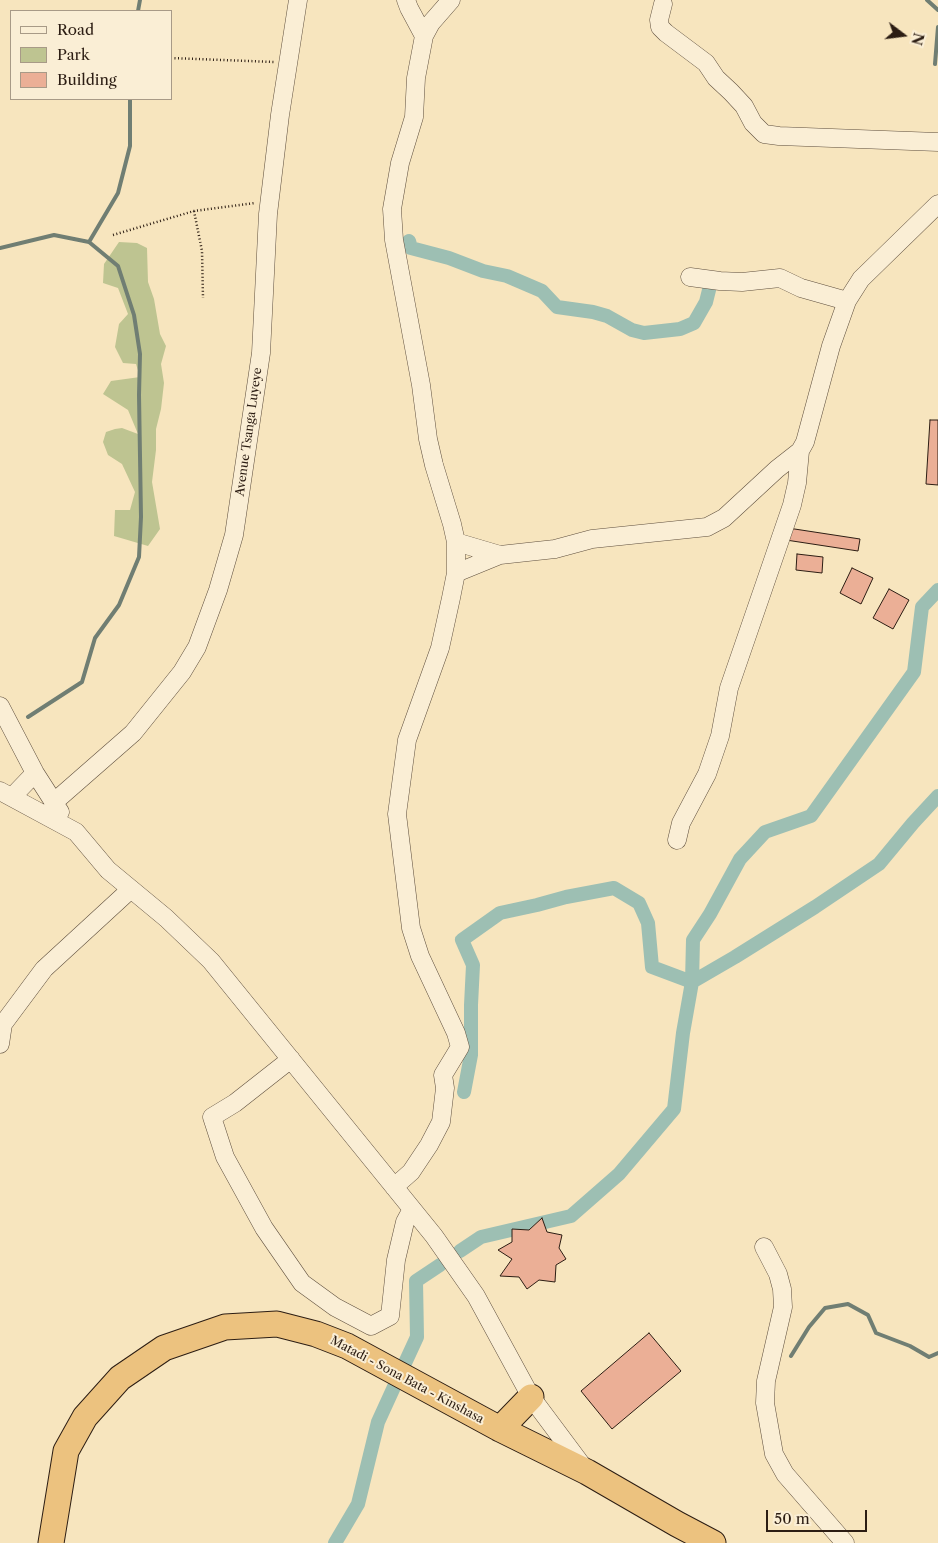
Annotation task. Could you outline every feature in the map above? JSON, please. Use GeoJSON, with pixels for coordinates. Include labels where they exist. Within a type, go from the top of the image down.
{"type":"FeatureCollection","features":[{"type":"Feature","properties":{"kind":"highway","name":"Matadi - Sona Bata - Kinshasa"},"geometry":{"type":"LineString","coordinates":[[51,1543],[66,1451],[84,1417],[120,1378],[164,1348],[225,1327],[277,1324],[316,1334],[347,1346],[500,1429],[587,1472],[714,1543]]}},
{"type":"Feature","properties":{"kind":"highway"},"geometry":{"type":"LineString","coordinates":[[500,1429],[531,1397]]}},
{"type":"Feature","properties":{"kind":"street","name":"Avenue Tsanga Luyeye"},"geometry":{"type":"LineString","coordinates":[[53,803],[133,733],[182,672],[196,647],[218,590],[234,535],[261,353],[269,202],[298,0]]}},
{"type":"Feature","properties":{"kind":"street"},"geometry":{"type":"LineString","coordinates":[[406,0],[424,36]]}},
{"type":"Feature","properties":{"kind":"street"},"geometry":{"type":"LineString","coordinates":[[394,1187],[411,1172],[429,1146],[441,1122],[445,1088],[443,1075],[460,1046],[456,1032],[420,956],[411,928],[397,814],[407,740],[440,648],[456,573],[456,542],[428,439],[425,412],[394,240],[392,210],[400,162],[414,117],[416,78],[424,36],[431,23],[451,0]]}},
{"type":"Feature","properties":{"kind":"street"},"geometry":{"type":"LineString","coordinates":[[663,4],[659,20],[660,27],[706,63],[716,78],[744,106],[753,123],[764,134],[938,142]]}},
{"type":"Feature","properties":{"kind":"street"},"geometry":{"type":"LineString","coordinates":[[677,840],[681,823],[707,774],[720,736],[729,688],[792,505],[797,483],[800,452],[805,442],[830,346],[847,301],[861,279],[938,204]]}},
{"type":"Feature","properties":{"kind":"street"},"geometry":{"type":"LineString","coordinates":[[690,277],[742,282],[780,278],[801,288],[847,301]]}},
{"type":"Feature","properties":{"kind":"street"},"geometry":{"type":"LineString","coordinates":[[456,573],[500,555],[555,549],[592,539],[707,527],[724,518],[777,469],[800,452]]}},
{"type":"Feature","properties":{"kind":"street"},"geometry":{"type":"LineString","coordinates":[[456,542],[500,555]]}},
{"type":"Feature","properties":{"kind":"street"},"geometry":{"type":"LineString","coordinates":[[0,706],[53,803],[76,832],[108,870],[166,918],[211,961],[434,1236],[476,1296],[531,1397],[587,1472]]}},
{"type":"Feature","properties":{"kind":"street"},"geometry":{"type":"LineString","coordinates":[[35,773],[6,794],[76,832]]}},
{"type":"Feature","properties":{"kind":"street"},"geometry":{"type":"LineString","coordinates":[[0,1044],[4,1024],[44,969],[130,889]]}},
{"type":"Feature","properties":{"kind":"street"},"geometry":{"type":"LineString","coordinates":[[291,1059],[235,1103],[212,1117],[225,1157],[264,1228],[302,1283],[335,1307],[372,1326],[390,1316],[396,1260],[405,1222],[412,1209]]}},
{"type":"Feature","properties":{"kind":"street"},"geometry":{"type":"LineString","coordinates":[[764,1247],[778,1274],[782,1289],[783,1307],[766,1381],[765,1403],[774,1454],[785,1474],[845,1543]]}},
{"type":"Feature","properties":{"kind":"path"},"geometry":{"type":"LineString","coordinates":[[172,58],[288,62]]}},
{"type":"Feature","properties":{"kind":"path"},"geometry":{"type":"LineString","coordinates":[[113,235],[194,211],[269,202]]}},
{"type":"Feature","properties":{"kind":"path"},"geometry":{"type":"LineString","coordinates":[[194,211],[202,251],[203,298]]}},
{"type":"Feature","properties":{"kind":"green space"},"geometry":{"type":"Polygon","coordinates":[[[119,242],[137,243],[147,248],[148,282],[154,299],[160,334],[166,346],[161,364],[164,383],[156,429],[156,450],[152,482],[160,529],[148,546],[114,536],[115,510],[130,510],[135,492],[122,464],[108,455],[103,442],[106,432],[115,429],[122,428],[138,434],[128,410],[103,394],[111,381],[140,377],[136,364],[123,363],[115,347],[119,324],[128,314],[118,288],[103,283],[104,264],[119,242]]]}},
{"type":"Feature","properties":{"kind":"building"},"geometry":{"type":"Polygon","coordinates":[[[930,420],[938,420],[938,485],[926,484],[930,420]]]}},
{"type":"Feature","properties":{"kind":"building"},"geometry":{"type":"Polygon","coordinates":[[[788,528],[860,539],[858,551],[786,540],[788,528]]]}},
{"type":"Feature","properties":{"kind":"building"},"geometry":{"type":"Polygon","coordinates":[[[797,554],[823,557],[822,573],[796,570],[797,554]]]}},
{"type":"Feature","properties":{"kind":"building"},"geometry":{"type":"Polygon","coordinates":[[[852,568],[873,578],[861,604],[840,593],[852,568]]]}},
{"type":"Feature","properties":{"kind":"building"},"geometry":{"type":"Polygon","coordinates":[[[889,589],[909,600],[893,629],[873,618],[889,589]]]}},
{"type":"Feature","properties":{"kind":"building"},"geometry":{"type":"Polygon","coordinates":[[[542,1218],[547,1232],[562,1235],[559,1248],[566,1259],[556,1265],[555,1282],[539,1280],[527,1289],[519,1277],[500,1276],[512,1259],[498,1250],[512,1242],[512,1229],[529,1230],[542,1218]]]}},
{"type":"Feature","properties":{"kind":"building"},"geometry":{"type":"Polygon","coordinates":[[[649,1333],[681,1371],[612,1429],[581,1391],[649,1333]]]}},
{"type":"Feature","properties":{"kind":"waterway"},"geometry":{"type":"LineString","coordinates":[[138,10],[140,0]]}},
{"type":"Feature","properties":{"kind":"waterway"},"geometry":{"type":"LineString","coordinates":[[927,0],[938,10]]}},
{"type":"Feature","properties":{"kind":"waterway"},"geometry":{"type":"LineString","coordinates":[[935,64],[938,27]]}},
{"type":"Feature","properties":{"kind":"waterway"},"geometry":{"type":"LineString","coordinates":[[28,717],[82,682],[95,638],[119,605],[139,557],[141,517],[140,354],[134,315],[118,266],[89,242],[118,193],[130,146],[130,100]]}},
{"type":"Feature","properties":{"kind":"waterway"},"geometry":{"type":"LineString","coordinates":[[0,248],[54,235],[89,242]]}},
{"type":"Feature","properties":{"kind":"waterway"},"geometry":{"type":"LineString","coordinates":[[409,241],[411,248],[449,258],[483,271],[507,276],[542,291],[557,307],[607,316],[632,330],[644,333],[680,329],[694,323],[706,302],[709,290]]}},
{"type":"Feature","properties":{"kind":"waterway"},"geometry":{"type":"LineString","coordinates":[[460,1251],[481,1237],[571,1216],[619,1174],[674,1109],[683,1033],[692,982],[693,940],[710,914],[740,859],[765,832],[811,816],[914,672],[922,607],[938,590]]}},
{"type":"Feature","properties":{"kind":"waterway"},"geometry":{"type":"LineString","coordinates":[[464,1092],[471,1055],[473,965],[462,940],[500,913],[614,888],[639,903],[648,923],[652,967],[692,982],[815,907],[879,864],[938,796]]}},
{"type":"Feature","properties":{"kind":"waterway"},"geometry":{"type":"LineString","coordinates":[[405,1363],[417,1337],[416,1281],[440,1265]]}},
{"type":"Feature","properties":{"kind":"waterway"},"geometry":{"type":"LineString","coordinates":[[791,1356],[809,1327],[825,1308],[848,1304],[868,1315],[876,1333],[910,1346],[929,1357],[938,1353]]}},
{"type":"Feature","properties":{"kind":"waterway"},"geometry":{"type":"LineString","coordinates":[[335,1543],[358,1504],[378,1422],[394,1387]]}}]}
